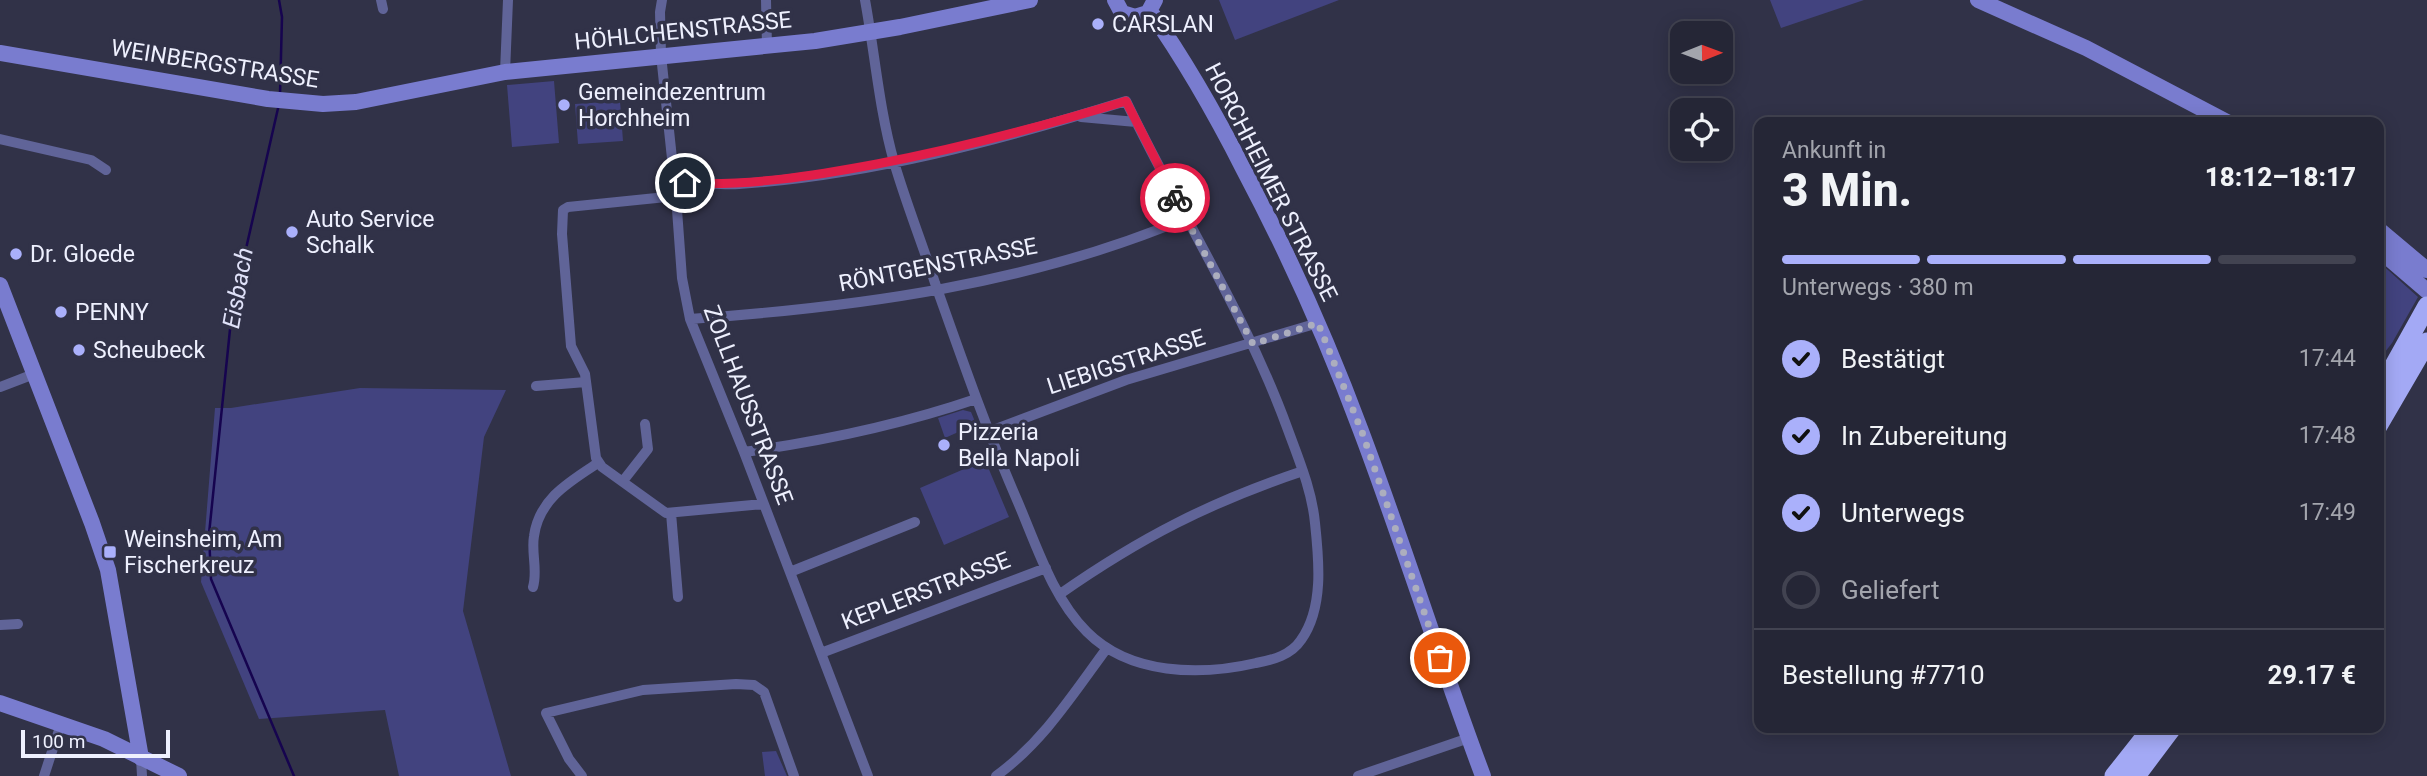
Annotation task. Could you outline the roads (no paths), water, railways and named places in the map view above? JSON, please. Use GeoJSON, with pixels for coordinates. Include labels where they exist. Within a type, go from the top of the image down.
{"type":"FeatureCollection","features":[{"type":"Feature","properties":{"kind":"highway"},"geometry":{"type":"LineString","coordinates":[[2384,359],[2426,288]]}},
{"type":"Feature","properties":{"kind":"highway"},"geometry":{"type":"LineString","coordinates":[[2384,381],[2426,288]]}},
{"type":"Feature","properties":{"kind":"highway"},"geometry":{"type":"LineString","coordinates":[[2384,416],[2427,342]]}},
{"type":"Feature","properties":{"kind":"highway"},"geometry":{"type":"LineString","coordinates":[[2114,776],[2148,733]]}},
{"type":"Feature","properties":{"kind":"highway"},"geometry":{"type":"LineString","coordinates":[[2136,776],[2168,733]]}},
{"type":"Feature","properties":{"kind":"main road","name":"HÖHLCHENSTRASSE"},"geometry":{"type":"LineString","coordinates":[[505,72],[661,55],[767,47],[871,32],[1030,0]]}},
{"type":"Feature","properties":{"kind":"main road"},"geometry":{"type":"LineString","coordinates":[[1115,0],[1120,11],[1129,16],[1139,17],[1152,6]]}},
{"type":"Feature","properties":{"kind":"main road"},"geometry":{"type":"LineString","coordinates":[[1978,0],[2086,48],[2217,117]]}},
{"type":"Feature","properties":{"kind":"main road","name":"HORCHHEIMER STRASSE"},"geometry":{"type":"LineString","coordinates":[[1152,6],[1219,121],[1278,234],[1318,323],[1362,432],[1483,776]]}},
{"type":"Feature","properties":{"kind":"main road","name":"WEINBERGSTRASSE"},"geometry":{"type":"LineString","coordinates":[[0,53],[268,99],[323,104],[356,102],[505,72]]}},
{"type":"Feature","properties":{"kind":"main road"},"geometry":{"type":"LineString","coordinates":[[2162,88],[2204,117]]}},
{"type":"Feature","properties":{"kind":"main road"},"geometry":{"type":"LineString","coordinates":[[2384,236],[2426,288]]}},
{"type":"Feature","properties":{"kind":"main road"},"geometry":{"type":"LineString","coordinates":[[2384,254],[2426,288]]}},
{"type":"Feature","properties":{"kind":"main road"},"geometry":{"type":"LineString","coordinates":[[0,285],[108,570],[141,758]]}},
{"type":"Feature","properties":{"kind":"main road"},"geometry":{"type":"LineString","coordinates":[[0,703],[104,738],[179,776]]}},
{"type":"Feature","properties":{"kind":"street"},"geometry":{"type":"LineString","coordinates":[[505,72],[508,0]]}},
{"type":"Feature","properties":{"kind":"street","name":"ZOLLHAUSSTRASSE"},"geometry":{"type":"LineString","coordinates":[[662,0],[661,55],[676,196],[681,278],[690,319],[868,776]]}},
{"type":"Feature","properties":{"kind":"street"},"geometry":{"type":"LineString","coordinates":[[766,0],[767,47]]}},
{"type":"Feature","properties":{"kind":"street"},"geometry":{"type":"LineString","coordinates":[[674,183],[762,182],[894,161],[1078,117],[1126,101],[1253,344],[1303,471],[1315,519],[1317,587],[1312,619],[1301,641],[1293,650],[1247,666],[1195,671],[1161,668],[1143,664],[1107,648],[1088,634],[1074,617],[1046,568],[988,432],[894,161],[884,120],[865,0]]}},
{"type":"Feature","properties":{"kind":"street"},"geometry":{"type":"LineString","coordinates":[[1078,117],[1136,122]]}},
{"type":"Feature","properties":{"kind":"street"},"geometry":{"type":"LineString","coordinates":[[0,139],[91,160],[106,170]]}},
{"type":"Feature","properties":{"kind":"street"},"geometry":{"type":"LineString","coordinates":[[676,196],[568,207],[563,210],[562,234],[571,346],[586,382],[598,463],[666,513],[764,504]]}},
{"type":"Feature","properties":{"kind":"street","name":"RÖNTGENSTRASSE"},"geometry":{"type":"LineString","coordinates":[[690,319],[822,308],[975,283],[1074,259],[1116,246],[1187,218]]}},
{"type":"Feature","properties":{"kind":"street","name":"LIEBIGSTRASSE"},"geometry":{"type":"LineString","coordinates":[[988,432],[1126,380],[1318,323]]}},
{"type":"Feature","properties":{"kind":"street"},"geometry":{"type":"LineString","coordinates":[[0,387],[34,374]]}},
{"type":"Feature","properties":{"kind":"street"},"geometry":{"type":"LineString","coordinates":[[536,386],[586,382]]}},
{"type":"Feature","properties":{"kind":"street"},"geometry":{"type":"LineString","coordinates":[[744,453],[823,441],[872,430],[976,400]]}},
{"type":"Feature","properties":{"kind":"street"},"geometry":{"type":"LineString","coordinates":[[623,481],[648,449],[645,424]]}},
{"type":"Feature","properties":{"kind":"street"},"geometry":{"type":"LineString","coordinates":[[533,587],[536,573],[534,537],[546,502],[566,484],[598,463]]}},
{"type":"Feature","properties":{"kind":"street"},"geometry":{"type":"LineString","coordinates":[[1060,594],[1114,558],[1170,526],[1217,503],[1303,471]]}},
{"type":"Feature","properties":{"kind":"street"},"geometry":{"type":"LineString","coordinates":[[671,513],[678,597]]}},
{"type":"Feature","properties":{"kind":"street"},"geometry":{"type":"LineString","coordinates":[[790,572],[915,522]]}},
{"type":"Feature","properties":{"kind":"street","name":"KEPLERSTRASSE"},"geometry":{"type":"LineString","coordinates":[[821,653],[1046,568]]}},
{"type":"Feature","properties":{"kind":"street"},"geometry":{"type":"LineString","coordinates":[[0,625],[18,624]]}},
{"type":"Feature","properties":{"kind":"street"},"geometry":{"type":"LineString","coordinates":[[996,776],[1022,755],[1053,722],[1107,648]]}},
{"type":"Feature","properties":{"kind":"street"},"geometry":{"type":"LineString","coordinates":[[582,776],[569,759],[547,713],[643,690],[736,684],[754,685],[764,692],[771,705],[794,776]]}},
{"type":"Feature","properties":{"kind":"street"},"geometry":{"type":"LineString","coordinates":[[44,776],[61,724]]}},
{"type":"Feature","properties":{"kind":"street"},"geometry":{"type":"LineString","coordinates":[[1358,776],[1469,738]]}},
{"type":"Feature","properties":{"kind":"street"},"geometry":{"type":"LineString","coordinates":[[141,758],[142,776]]}},
{"type":"Feature","properties":{"kind":"waterway","name":"Eisbach"},"geometry":{"type":"LineString","coordinates":[[279,0],[282,17],[280,94]]}},
{"type":"Feature","properties":{"kind":"waterway","name":"Eisbach"},"geometry":{"type":"LineString","coordinates":[[279,104],[232,310],[209,534],[211,579],[294,776]]}},
{"type":"Feature","properties":{"kind":"place","name":"CARSLAN"},"geometry":{"type":"Point","coordinates":[1098,24]}},
{"type":"Feature","properties":{"kind":"place","name":"Gemeindezentrum Horchheim"},"geometry":{"type":"Point","coordinates":[564,105]}},
{"type":"Feature","properties":{"kind":"place","name":"Auto Service Schalk"},"geometry":{"type":"Point","coordinates":[292,232]}},
{"type":"Feature","properties":{"kind":"place","name":"Dr. Gloede"},"geometry":{"type":"Point","coordinates":[16,254]}},
{"type":"Feature","properties":{"kind":"place","name":"PENNY"},"geometry":{"type":"Point","coordinates":[61,312]}},
{"type":"Feature","properties":{"kind":"place","name":"Scheubeck"},"geometry":{"type":"Point","coordinates":[79,350]}},
{"type":"Feature","properties":{"kind":"place","name":"Pizzeria Bella Napoli"},"geometry":{"type":"Point","coordinates":[944,445]}},
{"type":"Feature","properties":{"kind":"place","name":"Weinsheim, Am Fischerkreuz"},"geometry":{"type":"Point","coordinates":[110,552]}}]}
